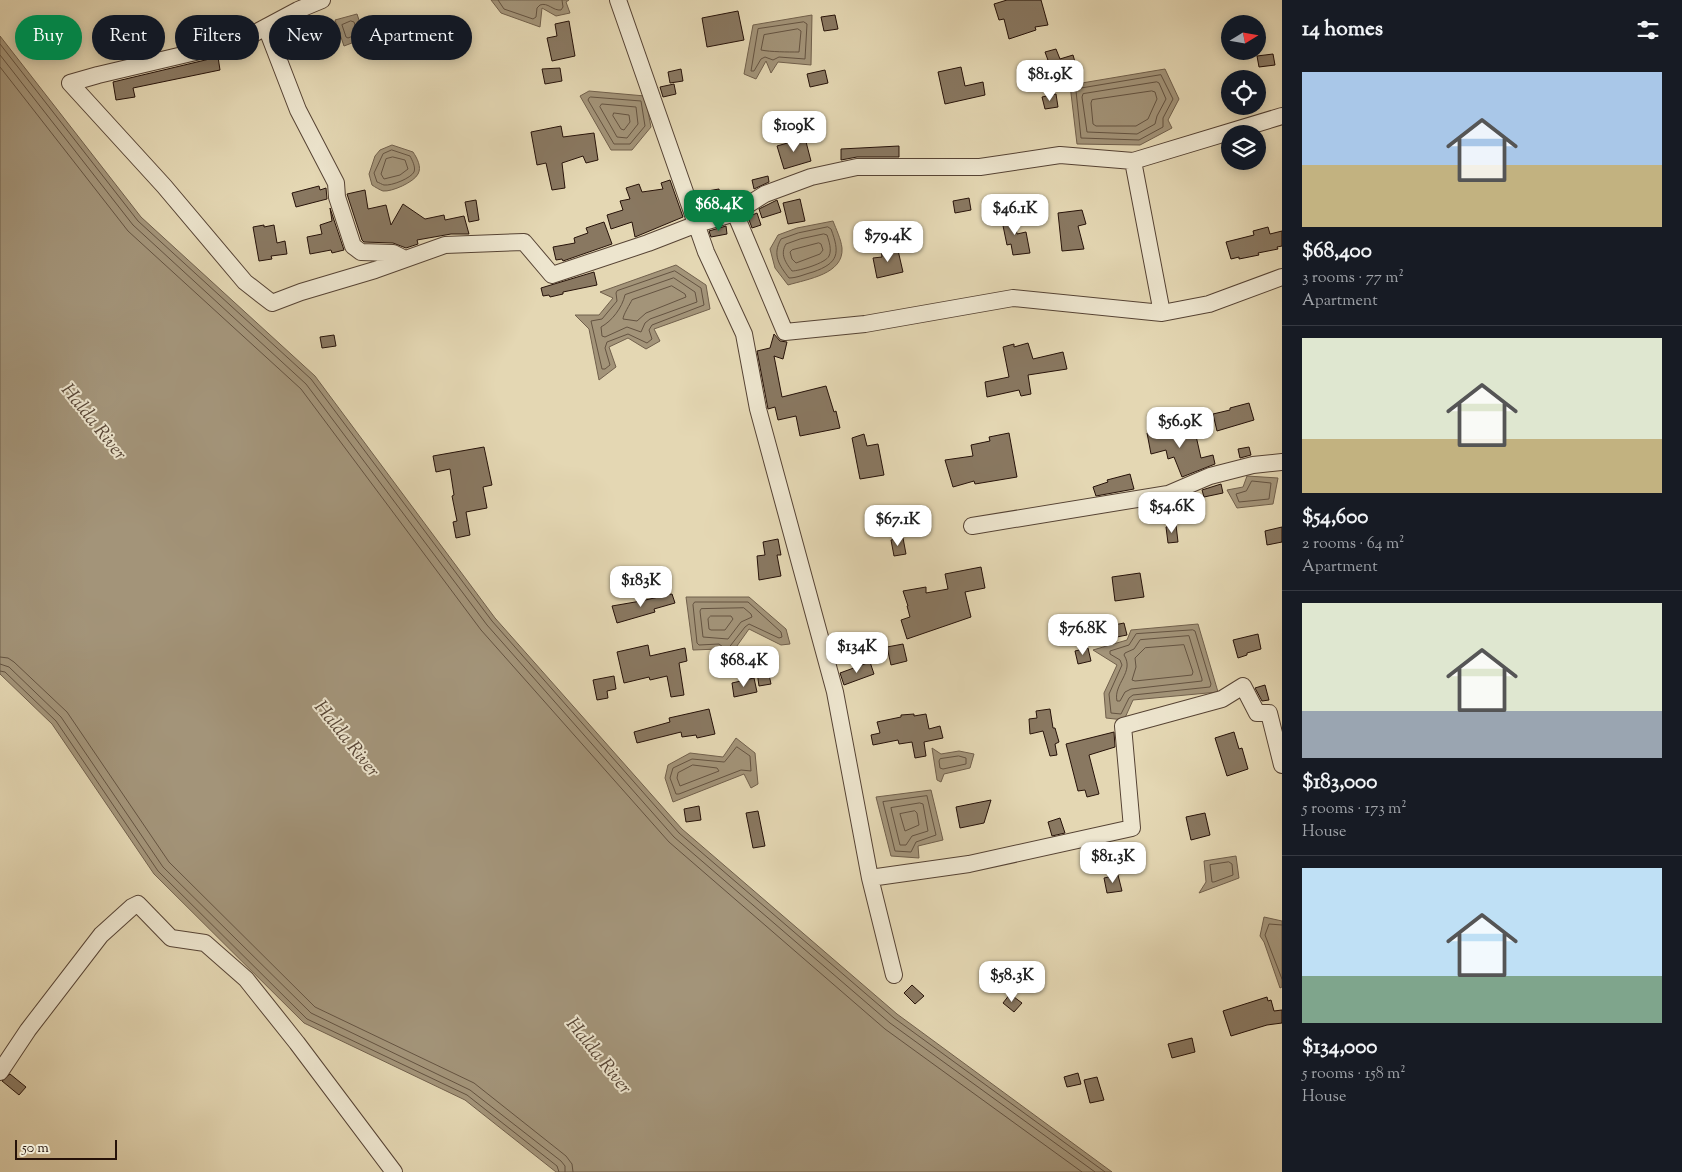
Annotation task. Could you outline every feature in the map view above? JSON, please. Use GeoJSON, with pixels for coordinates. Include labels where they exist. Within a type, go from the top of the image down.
{"type":"FeatureCollection","features":[{"type":"Feature","properties":{"kind":"street"},"geometry":{"type":"LineString","coordinates":[[322,0],[298,10],[238,42],[70,83],[164,186],[245,282],[272,303],[445,245],[524,242],[552,275],[648,243],[697,224],[735,213],[766,194],[802,180],[857,167],[980,167],[1060,155],[1133,161],[1282,116]]}},
{"type":"Feature","properties":{"kind":"street"},"geometry":{"type":"LineString","coordinates":[[618,0],[706,252],[744,334],[758,409],[835,692],[870,878],[894,975]]}},
{"type":"Feature","properties":{"kind":"street"},"geometry":{"type":"LineString","coordinates":[[266,27],[298,110],[336,183],[336,197],[353,246],[360,252],[393,252],[406,259]]}},
{"type":"Feature","properties":{"kind":"street"},"geometry":{"type":"LineString","coordinates":[[1133,161],[1162,313]]}},
{"type":"Feature","properties":{"kind":"street"},"geometry":{"type":"LineString","coordinates":[[735,213],[785,332],[866,324],[1013,298],[1162,313],[1209,304],[1282,277]]}},
{"type":"Feature","properties":{"kind":"street"},"geometry":{"type":"LineString","coordinates":[[972,526],[1168,494],[1210,476],[1253,465],[1282,462]]}},
{"type":"Feature","properties":{"kind":"street"},"geometry":{"type":"LineString","coordinates":[[870,878],[969,864],[1132,828],[1123,726],[1222,699],[1243,686],[1257,713],[1269,713],[1282,766]]}},
{"type":"Feature","properties":{"kind":"street"},"geometry":{"type":"LineString","coordinates":[[0,1072],[28,1030],[101,935],[132,906],[138,904],[171,938],[205,943],[246,979],[394,1172]]}},
{"type":"Feature","properties":{"kind":"water"},"geometry":{"type":"Polygon","coordinates":[[[491,0],[569,0],[566,2],[570,13],[556,16],[542,8],[540,27],[501,13],[491,0]]]}},
{"type":"Feature","properties":{"kind":"water"},"geometry":{"type":"Polygon","coordinates":[[[812,15],[811,65],[778,62],[771,73],[766,61],[756,79],[744,74],[753,25],[812,15]]]}},
{"type":"Feature","properties":{"kind":"water"},"geometry":{"type":"Polygon","coordinates":[[[351,16],[351,43],[344,46],[341,37],[341,18],[351,16]]]}},
{"type":"Feature","properties":{"kind":"water","name":"Halda River"},"geometry":{"type":"Polygon","coordinates":[[[0,36],[15,55],[15,60],[19,60],[141,217],[315,376],[495,618],[682,829],[897,1014],[1112,1172],[556,1172],[465,1100],[304,1023],[154,874],[52,724],[0,674],[0,36]]]}},
{"type":"Feature","properties":{"kind":"water"},"geometry":{"type":"Polygon","coordinates":[[[1165,69],[1179,99],[1168,120],[1172,128],[1140,145],[1077,144],[1070,85],[1165,69]]]}},
{"type":"Feature","properties":{"kind":"water"},"geometry":{"type":"Polygon","coordinates":[[[589,91],[645,96],[651,127],[632,150],[611,150],[580,96],[589,91]]]}},
{"type":"Feature","properties":{"kind":"water"},"geometry":{"type":"Polygon","coordinates":[[[392,145],[413,152],[419,171],[416,177],[408,183],[392,190],[383,191],[372,185],[369,174],[375,156],[380,150],[392,145]]]}},
{"type":"Feature","properties":{"kind":"water"},"geometry":{"type":"Polygon","coordinates":[[[833,221],[842,248],[841,257],[837,264],[831,270],[814,278],[788,285],[775,268],[770,249],[778,235],[797,228],[833,221]]]}},
{"type":"Feature","properties":{"kind":"water"},"geometry":{"type":"Polygon","coordinates":[[[676,265],[706,285],[710,309],[654,329],[660,341],[646,349],[628,338],[609,347],[616,367],[599,380],[589,329],[575,315],[599,315],[613,298],[600,292],[676,265]]]}},
{"type":"Feature","properties":{"kind":"water"},"geometry":{"type":"Polygon","coordinates":[[[1247,476],[1278,478],[1273,504],[1237,508],[1227,490],[1243,487],[1247,476]]]}},
{"type":"Feature","properties":{"kind":"water"},"geometry":{"type":"Polygon","coordinates":[[[686,597],[749,597],[786,629],[790,644],[781,645],[749,629],[727,660],[717,667],[719,649],[693,650],[686,597]]]}},
{"type":"Feature","properties":{"kind":"water"},"geometry":{"type":"Polygon","coordinates":[[[1198,624],[1218,692],[1133,700],[1124,720],[1106,718],[1104,693],[1117,665],[1093,650],[1127,640],[1131,630],[1198,624]]]}},
{"type":"Feature","properties":{"kind":"water"},"geometry":{"type":"Polygon","coordinates":[[[736,738],[755,753],[758,784],[751,788],[744,774],[673,802],[665,778],[668,765],[690,753],[723,757],[736,738]]]}},
{"type":"Feature","properties":{"kind":"water"},"geometry":{"type":"Polygon","coordinates":[[[932,748],[941,754],[959,751],[974,754],[970,768],[944,774],[941,782],[937,780],[932,748]]]}},
{"type":"Feature","properties":{"kind":"water"},"geometry":{"type":"Polygon","coordinates":[[[931,790],[943,840],[918,846],[919,858],[891,856],[876,797],[931,790]]]}},
{"type":"Feature","properties":{"kind":"water"},"geometry":{"type":"Polygon","coordinates":[[[1236,856],[1239,878],[1199,893],[1206,882],[1204,861],[1236,856]]]}},
{"type":"Feature","properties":{"kind":"water"},"geometry":{"type":"Polygon","coordinates":[[[1264,917],[1282,921],[1282,987],[1280,988],[1264,942],[1260,936],[1264,917]]]}},
{"type":"Feature","properties":{"kind":"building"},"geometry":{"type":"Polygon","coordinates":[[[1007,0],[1041,0],[1048,25],[1035,27],[1036,30],[1009,39],[1004,19],[999,20],[994,4],[1007,0]]]}},
{"type":"Feature","properties":{"kind":"building"},"geometry":{"type":"Polygon","coordinates":[[[738,11],[744,40],[707,47],[702,18],[738,11]]]}},
{"type":"Feature","properties":{"kind":"building"},"geometry":{"type":"Polygon","coordinates":[[[835,15],[838,29],[824,31],[821,17],[835,15]]]}},
{"type":"Feature","properties":{"kind":"building"},"geometry":{"type":"Polygon","coordinates":[[[569,21],[575,56],[552,61],[547,38],[557,36],[555,24],[569,21]]]}},
{"type":"Feature","properties":{"kind":"building"},"geometry":{"type":"Polygon","coordinates":[[[1056,49],[1060,59],[1073,55],[1075,62],[1039,78],[1035,67],[1049,63],[1045,52],[1056,49]]]}},
{"type":"Feature","properties":{"kind":"building"},"geometry":{"type":"Polygon","coordinates":[[[1273,54],[1275,65],[1259,67],[1258,60],[1266,60],[1266,55],[1273,54]]]}},
{"type":"Feature","properties":{"kind":"building"},"geometry":{"type":"Polygon","coordinates":[[[205,60],[218,60],[220,70],[133,88],[135,97],[116,100],[113,82],[205,60]]]}},
{"type":"Feature","properties":{"kind":"building"},"geometry":{"type":"Polygon","coordinates":[[[961,67],[965,86],[983,82],[985,95],[945,104],[938,72],[961,67]]]}},
{"type":"Feature","properties":{"kind":"building"},"geometry":{"type":"Polygon","coordinates":[[[560,68],[562,81],[545,84],[542,69],[560,68]]]}},
{"type":"Feature","properties":{"kind":"building"},"geometry":{"type":"Polygon","coordinates":[[[681,69],[683,81],[670,83],[668,72],[681,69]]]}},
{"type":"Feature","properties":{"kind":"building"},"geometry":{"type":"Polygon","coordinates":[[[825,70],[828,83],[810,87],[807,74],[825,70]]]}},
{"type":"Feature","properties":{"kind":"building"},"geometry":{"type":"Polygon","coordinates":[[[674,84],[676,94],[663,97],[660,87],[674,84]]]}},
{"type":"Feature","properties":{"kind":"building"},"geometry":{"type":"Polygon","coordinates":[[[1056,94],[1058,107],[1045,109],[1042,97],[1056,94]]]}},
{"type":"Feature","properties":{"kind":"building"},"geometry":{"type":"Polygon","coordinates":[[[561,126],[563,137],[594,133],[598,160],[586,163],[583,156],[562,163],[565,188],[552,190],[546,163],[537,165],[531,132],[561,126]]]}},
{"type":"Feature","properties":{"kind":"building"},"geometry":{"type":"Polygon","coordinates":[[[805,138],[811,161],[784,169],[777,146],[805,138]]]}},
{"type":"Feature","properties":{"kind":"building"},"geometry":{"type":"Polygon","coordinates":[[[899,146],[899,157],[857,157],[841,160],[841,149],[899,146]]]}},
{"type":"Feature","properties":{"kind":"building"},"geometry":{"type":"Polygon","coordinates":[[[768,176],[769,182],[754,189],[752,180],[768,176]]]}},
{"type":"Feature","properties":{"kind":"building"},"geometry":{"type":"Polygon","coordinates":[[[670,180],[683,217],[635,237],[632,222],[611,229],[607,215],[623,210],[620,201],[630,199],[626,188],[639,184],[642,192],[663,189],[661,183],[670,180]]]}},
{"type":"Feature","properties":{"kind":"building"},"geometry":{"type":"Polygon","coordinates":[[[319,186],[320,190],[326,188],[327,199],[296,207],[292,193],[319,186]]]}},
{"type":"Feature","properties":{"kind":"building"},"geometry":{"type":"Polygon","coordinates":[[[719,189],[721,202],[701,206],[696,193],[719,189]]]}},
{"type":"Feature","properties":{"kind":"building"},"geometry":{"type":"Polygon","coordinates":[[[365,190],[368,209],[386,205],[391,225],[403,204],[425,219],[444,215],[445,220],[464,216],[469,234],[451,234],[417,240],[418,244],[406,248],[393,243],[364,242],[347,194],[365,190]]]}},
{"type":"Feature","properties":{"kind":"building"},"geometry":{"type":"Polygon","coordinates":[[[969,198],[971,210],[955,213],[953,201],[969,198]]]}},
{"type":"Feature","properties":{"kind":"building"},"geometry":{"type":"Polygon","coordinates":[[[800,199],[805,221],[788,224],[783,203],[800,199]]]}},
{"type":"Feature","properties":{"kind":"building"},"geometry":{"type":"Polygon","coordinates":[[[476,200],[479,220],[469,222],[465,202],[476,200]]]}},
{"type":"Feature","properties":{"kind":"building"},"geometry":{"type":"Polygon","coordinates":[[[777,200],[781,212],[762,218],[759,209],[777,200]]]}},
{"type":"Feature","properties":{"kind":"building"},"geometry":{"type":"Polygon","coordinates":[[[330,208],[344,250],[332,253],[331,250],[310,254],[307,237],[322,234],[320,225],[332,221],[330,208]]]}},
{"type":"Feature","properties":{"kind":"building"},"geometry":{"type":"Polygon","coordinates":[[[1082,210],[1086,224],[1078,226],[1084,249],[1062,251],[1058,213],[1082,210]]]}},
{"type":"Feature","properties":{"kind":"building"},"geometry":{"type":"Polygon","coordinates":[[[757,213],[761,225],[752,228],[748,217],[757,213]]]}},
{"type":"Feature","properties":{"kind":"building"},"geometry":{"type":"Polygon","coordinates":[[[1013,213],[1017,234],[1026,232],[1030,253],[1013,255],[1011,244],[1007,245],[1001,216],[1013,213]]]}},
{"type":"Feature","properties":{"kind":"building"},"geometry":{"type":"Polygon","coordinates":[[[604,222],[612,244],[563,261],[562,259],[556,260],[553,247],[575,243],[574,238],[588,233],[586,228],[604,222]]]}},
{"type":"Feature","properties":{"kind":"building"},"geometry":{"type":"Polygon","coordinates":[[[264,225],[264,227],[274,225],[277,243],[285,241],[287,254],[271,256],[272,259],[259,261],[253,227],[264,225]]]}},
{"type":"Feature","properties":{"kind":"building"},"geometry":{"type":"Polygon","coordinates":[[[726,226],[727,234],[711,237],[709,231],[726,226]]]}},
{"type":"Feature","properties":{"kind":"building"},"geometry":{"type":"Polygon","coordinates":[[[1268,227],[1270,234],[1282,231],[1282,246],[1277,247],[1278,249],[1258,253],[1259,255],[1231,259],[1226,242],[1254,235],[1253,231],[1268,227]]]}},
{"type":"Feature","properties":{"kind":"building"},"geometry":{"type":"Polygon","coordinates":[[[897,246],[903,272],[877,278],[873,258],[882,257],[881,250],[897,246]]]}},
{"type":"Feature","properties":{"kind":"building"},"geometry":{"type":"Polygon","coordinates":[[[594,272],[597,285],[563,292],[563,294],[550,297],[549,295],[543,296],[541,288],[594,272]]]}},
{"type":"Feature","properties":{"kind":"building"},"geometry":{"type":"Polygon","coordinates":[[[774,334],[780,341],[787,342],[783,359],[774,356],[782,397],[826,386],[834,412],[836,411],[840,428],[800,436],[796,416],[778,420],[775,407],[768,409],[757,351],[770,348],[774,334]]]}},
{"type":"Feature","properties":{"kind":"building"},"geometry":{"type":"Polygon","coordinates":[[[334,335],[336,346],[322,348],[320,337],[334,335]]]}},
{"type":"Feature","properties":{"kind":"building"},"geometry":{"type":"Polygon","coordinates":[[[1028,343],[1033,359],[1063,352],[1067,369],[1028,375],[1031,394],[1021,396],[1019,390],[987,397],[985,382],[1009,377],[1003,347],[1014,344],[1014,347],[1028,343]]]}},
{"type":"Feature","properties":{"kind":"building"},"geometry":{"type":"Polygon","coordinates":[[[1249,403],[1254,420],[1217,431],[1213,414],[1249,403]]]}},
{"type":"Feature","properties":{"kind":"building"},"geometry":{"type":"Polygon","coordinates":[[[1179,427],[1180,430],[1194,427],[1201,458],[1213,455],[1215,464],[1182,477],[1174,457],[1168,459],[1166,450],[1151,454],[1147,433],[1179,427]]]}},
{"type":"Feature","properties":{"kind":"building"},"geometry":{"type":"Polygon","coordinates":[[[1009,433],[1017,477],[975,484],[974,481],[953,487],[945,460],[973,456],[971,445],[990,441],[989,437],[1009,433]]]}},
{"type":"Feature","properties":{"kind":"building"},"geometry":{"type":"Polygon","coordinates":[[[864,434],[867,446],[878,444],[884,475],[860,479],[852,438],[864,434]]]}},
{"type":"Feature","properties":{"kind":"building"},"geometry":{"type":"Polygon","coordinates":[[[484,447],[492,485],[483,487],[487,508],[466,512],[470,535],[456,538],[453,522],[457,521],[452,496],[454,495],[450,469],[436,472],[433,456],[484,447]]]}},
{"type":"Feature","properties":{"kind":"building"},"geometry":{"type":"Polygon","coordinates":[[[1249,447],[1251,455],[1240,458],[1238,449],[1249,447]]]}},
{"type":"Feature","properties":{"kind":"building"},"geometry":{"type":"Polygon","coordinates":[[[1130,474],[1134,489],[1096,496],[1093,487],[1108,482],[1107,480],[1130,474]]]}},
{"type":"Feature","properties":{"kind":"building"},"geometry":{"type":"Polygon","coordinates":[[[1221,484],[1223,493],[1204,497],[1202,490],[1221,484]]]}},
{"type":"Feature","properties":{"kind":"building"},"geometry":{"type":"Polygon","coordinates":[[[1176,525],[1178,542],[1168,543],[1166,527],[1176,525]]]}},
{"type":"Feature","properties":{"kind":"building"},"geometry":{"type":"Polygon","coordinates":[[[1282,527],[1282,542],[1267,545],[1265,531],[1282,527]]]}},
{"type":"Feature","properties":{"kind":"building"},"geometry":{"type":"Polygon","coordinates":[[[903,538],[906,554],[894,556],[891,540],[903,538]]]}},
{"type":"Feature","properties":{"kind":"building"},"geometry":{"type":"Polygon","coordinates":[[[778,539],[781,555],[777,555],[781,576],[759,580],[757,556],[765,555],[763,542],[778,539]]]}},
{"type":"Feature","properties":{"kind":"building"},"geometry":{"type":"Polygon","coordinates":[[[981,567],[985,588],[965,592],[971,617],[907,639],[901,620],[910,617],[903,591],[926,587],[926,593],[948,589],[945,574],[981,567]]]}},
{"type":"Feature","properties":{"kind":"building"},"geometry":{"type":"Polygon","coordinates":[[[1140,573],[1144,597],[1115,601],[1112,577],[1140,573]]]}},
{"type":"Feature","properties":{"kind":"building"},"geometry":{"type":"Polygon","coordinates":[[[672,594],[675,603],[654,609],[655,612],[617,623],[612,606],[672,594]]]}},
{"type":"Feature","properties":{"kind":"building"},"geometry":{"type":"Polygon","coordinates":[[[1124,623],[1127,635],[1112,638],[1109,626],[1124,623]]]}},
{"type":"Feature","properties":{"kind":"building"},"geometry":{"type":"Polygon","coordinates":[[[1258,634],[1261,649],[1238,658],[1233,640],[1258,634]]]}},
{"type":"Feature","properties":{"kind":"building"},"geometry":{"type":"Polygon","coordinates":[[[903,644],[907,661],[891,665],[887,647],[903,644]]]}},
{"type":"Feature","properties":{"kind":"building"},"geometry":{"type":"Polygon","coordinates":[[[648,645],[650,656],[685,648],[687,661],[679,663],[684,695],[671,697],[667,676],[650,680],[649,677],[624,683],[617,652],[648,645]]]}},
{"type":"Feature","properties":{"kind":"building"},"geometry":{"type":"Polygon","coordinates":[[[1088,648],[1091,661],[1078,664],[1075,651],[1088,648]]]}},
{"type":"Feature","properties":{"kind":"building"},"geometry":{"type":"Polygon","coordinates":[[[870,662],[874,674],[844,685],[840,673],[870,662]]]}},
{"type":"Feature","properties":{"kind":"building"},"geometry":{"type":"Polygon","coordinates":[[[768,670],[771,684],[759,686],[757,672],[768,670]]]}},
{"type":"Feature","properties":{"kind":"building"},"geometry":{"type":"Polygon","coordinates":[[[614,676],[616,689],[607,691],[608,698],[597,700],[593,680],[614,676]]]}},
{"type":"Feature","properties":{"kind":"building"},"geometry":{"type":"Polygon","coordinates":[[[754,678],[757,692],[734,697],[732,683],[754,678]]]}},
{"type":"Feature","properties":{"kind":"building"},"geometry":{"type":"Polygon","coordinates":[[[1265,685],[1269,700],[1262,701],[1255,688],[1265,685]]]}},
{"type":"Feature","properties":{"kind":"building"},"geometry":{"type":"Polygon","coordinates":[[[709,709],[715,734],[697,738],[696,735],[682,737],[681,732],[637,743],[634,732],[670,722],[669,718],[709,709]]]}},
{"type":"Feature","properties":{"kind":"building"},"geometry":{"type":"Polygon","coordinates":[[[1050,709],[1053,728],[1055,728],[1059,742],[1055,744],[1057,755],[1050,756],[1043,731],[1030,734],[1029,719],[1037,718],[1036,711],[1050,709]]]}},
{"type":"Feature","properties":{"kind":"building"},"geometry":{"type":"Polygon","coordinates":[[[914,714],[914,716],[926,714],[929,729],[940,726],[943,738],[924,742],[926,756],[915,758],[912,742],[899,744],[898,740],[873,745],[871,735],[880,733],[877,722],[901,717],[901,715],[914,714]]]}},
{"type":"Feature","properties":{"kind":"building"},"geometry":{"type":"Polygon","coordinates":[[[1114,732],[1115,747],[1089,755],[1099,794],[1087,797],[1085,790],[1078,791],[1066,744],[1114,732]]]}},
{"type":"Feature","properties":{"kind":"building"},"geometry":{"type":"Polygon","coordinates":[[[1234,732],[1239,749],[1242,748],[1248,769],[1227,776],[1215,738],[1234,732]]]}},
{"type":"Feature","properties":{"kind":"building"},"geometry":{"type":"Polygon","coordinates":[[[991,800],[984,823],[960,828],[956,807],[991,800]]]}},
{"type":"Feature","properties":{"kind":"building"},"geometry":{"type":"Polygon","coordinates":[[[699,806],[701,820],[686,822],[684,809],[699,806]]]}},
{"type":"Feature","properties":{"kind":"building"},"geometry":{"type":"Polygon","coordinates":[[[758,811],[765,846],[753,848],[746,813],[758,811]]]}},
{"type":"Feature","properties":{"kind":"building"},"geometry":{"type":"Polygon","coordinates":[[[1205,813],[1210,835],[1191,840],[1186,817],[1205,813]]]}},
{"type":"Feature","properties":{"kind":"building"},"geometry":{"type":"Polygon","coordinates":[[[1060,818],[1065,833],[1052,836],[1048,822],[1060,818]]]}},
{"type":"Feature","properties":{"kind":"building"},"geometry":{"type":"Polygon","coordinates":[[[1118,875],[1122,891],[1107,893],[1104,878],[1118,875]]]}},
{"type":"Feature","properties":{"kind":"building"},"geometry":{"type":"Polygon","coordinates":[[[912,985],[924,996],[915,1004],[904,993],[912,985]]]}},
{"type":"Feature","properties":{"kind":"building"},"geometry":{"type":"Polygon","coordinates":[[[1010,994],[1022,1003],[1014,1012],[1003,1003],[1010,994]]]}},
{"type":"Feature","properties":{"kind":"building"},"geometry":{"type":"Polygon","coordinates":[[[1267,997],[1268,1001],[1271,1000],[1274,1011],[1282,1010],[1282,1023],[1267,1025],[1231,1036],[1223,1011],[1267,997]]]}},
{"type":"Feature","properties":{"kind":"building"},"geometry":{"type":"Polygon","coordinates":[[[1192,1038],[1195,1052],[1172,1058],[1168,1044],[1192,1038]]]}},
{"type":"Feature","properties":{"kind":"building"},"geometry":{"type":"Polygon","coordinates":[[[1078,1073],[1081,1084],[1067,1087],[1064,1077],[1078,1073]]]}},
{"type":"Feature","properties":{"kind":"building"},"geometry":{"type":"Polygon","coordinates":[[[10,1074],[26,1087],[19,1095],[2,1081],[10,1074]]]}},
{"type":"Feature","properties":{"kind":"building"},"geometry":{"type":"Polygon","coordinates":[[[1097,1077],[1104,1100],[1090,1103],[1084,1080],[1097,1077]]]}}]}
